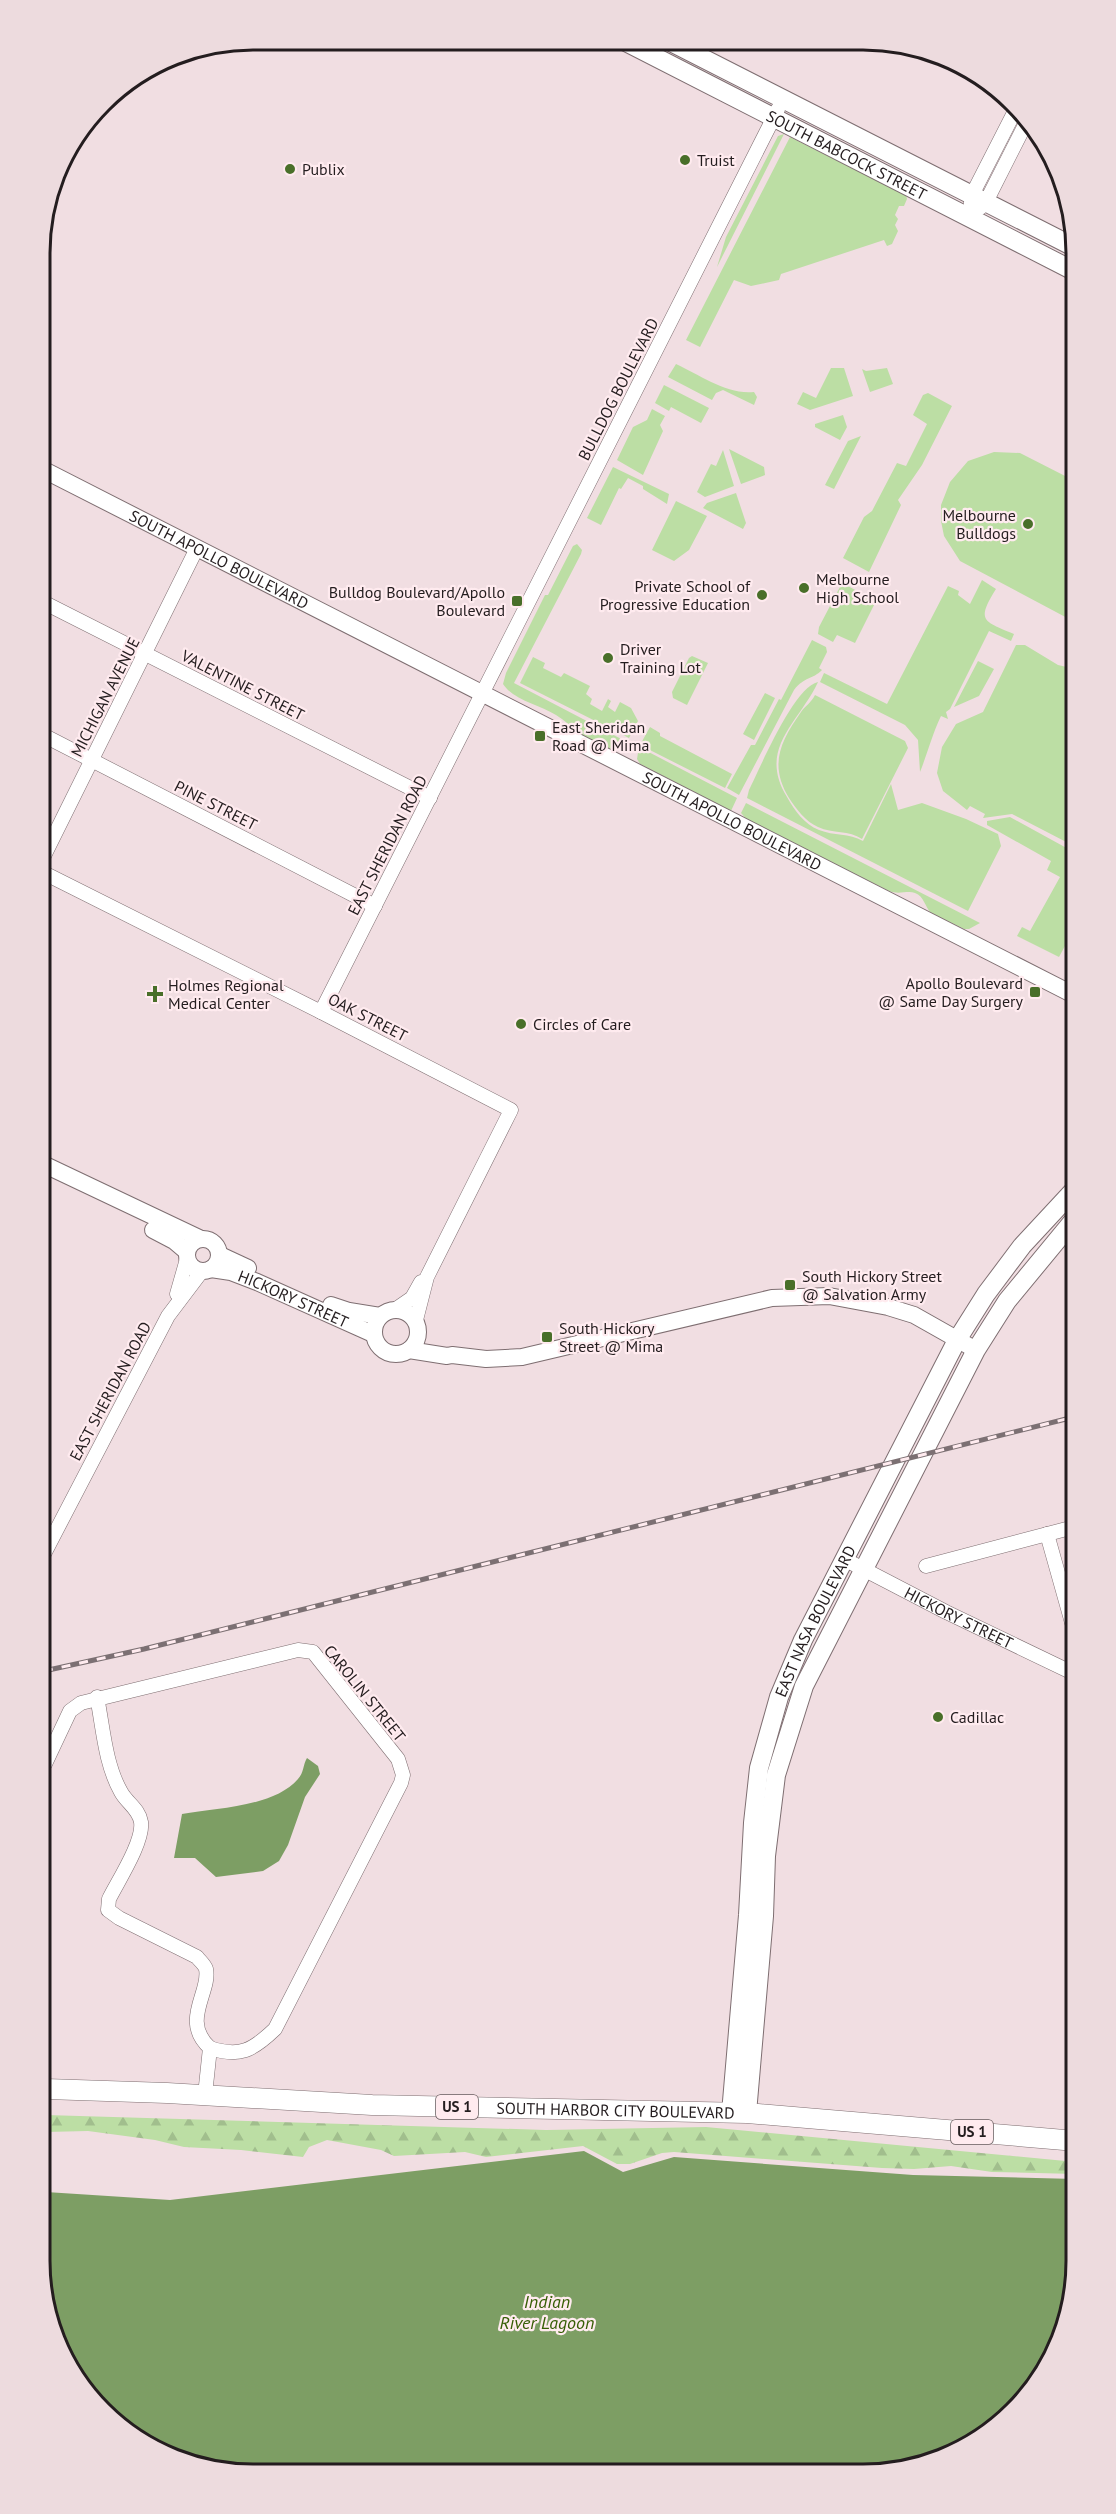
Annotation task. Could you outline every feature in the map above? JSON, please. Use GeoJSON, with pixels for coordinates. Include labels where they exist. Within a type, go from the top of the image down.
{"type":"FeatureCollection","features":[{"type":"Feature","properties":{"kind":"main road","name":"SOUTH BABCOCK STREET"},"geometry":{"type":"LineString","coordinates":[[642,50],[1066,267]]}},
{"type":"Feature","properties":{"kind":"main road","name":"SOUTH BABCOCK STREET"},"geometry":{"type":"LineString","coordinates":[[687,50],[1066,243]]}},
{"type":"Feature","properties":{"kind":"main road","name":"EAST NASA BOULEVARD"},"geometry":{"type":"LineString","coordinates":[[739,2113],[753,1823],[759,1768],[779,1697],[844,1559],[957,1340],[986,1294],[1022,1246],[1066,1199]]}},
{"type":"Feature","properties":{"kind":"main road","name":"EAST NASA BOULEVARD"},"geometry":{"type":"LineString","coordinates":[[739,2113],[764,1916],[766,1856],[776,1775],[804,1686],[976,1350],[1006,1301],[1066,1229]]}},
{"type":"Feature","properties":{"kind":"main road","name":"SOUTH HARBOR CITY BOULEVARD"},"geometry":{"type":"LineString","coordinates":[[50,2089],[372,2105],[739,2113],[1066,2140]]}},
{"type":"Feature","properties":{"kind":"street","name":"BULLDOG BOULEVARD"},"geometry":{"type":"LineString","coordinates":[[483,694],[783,99]]}},
{"type":"Feature","properties":{"kind":"street"},"geometry":{"type":"LineString","coordinates":[[979,199],[994,152],[1013,116]]}},
{"type":"Feature","properties":{"kind":"street"},"geometry":{"type":"LineString","coordinates":[[969,218],[979,199],[1008,160],[1023,128]]}},
{"type":"Feature","properties":{"kind":"street"},"geometry":{"type":"LineString","coordinates":[[994,152],[1008,160]]}},
{"type":"Feature","properties":{"kind":"street","name":"SOUTH APOLLO BOULEVARD"},"geometry":{"type":"LineString","coordinates":[[50,473],[1066,991]]}},
{"type":"Feature","properties":{"kind":"street","name":"MICHIGAN AVENUE"},"geometry":{"type":"LineString","coordinates":[[50,844],[198,548]]}},
{"type":"Feature","properties":{"kind":"street","name":"VALENTINE STREET"},"geometry":{"type":"LineString","coordinates":[[50,606],[430,798]]}},
{"type":"Feature","properties":{"kind":"street","name":"EAST SHERIDAN ROAD"},"geometry":{"type":"LineString","coordinates":[[321,1012],[483,694]]}},
{"type":"Feature","properties":{"kind":"street","name":"PINE STREET"},"geometry":{"type":"LineString","coordinates":[[50,739],[375,906]]}},
{"type":"Feature","properties":{"kind":"street","name":"OAK STREET"},"geometry":{"type":"LineString","coordinates":[[50,876],[511,1110],[427,1277],[417,1325]]}},
{"type":"Feature","properties":{"kind":"street"},"geometry":{"type":"LineString","coordinates":[[50,1168],[95,1196],[169,1238],[187,1255],[193,1267],[211,1265],[218,1247],[213,1242],[199,1238],[95,1196],[50,1178]]}},
{"type":"Feature","properties":{"kind":"street"},"geometry":{"type":"LineString","coordinates":[[187,1255],[192,1243],[199,1238]]}},
{"type":"Feature","properties":{"kind":"street","name":"EAST SHERIDAN ROAD"},"geometry":{"type":"LineString","coordinates":[[50,1543],[173,1307],[186,1269],[187,1255]]}},
{"type":"Feature","properties":{"kind":"street","name":"HICKORY STREET"},"geometry":{"type":"LineString","coordinates":[[211,1265],[235,1264],[274,1278],[335,1307],[380,1316]]}},
{"type":"Feature","properties":{"kind":"street","name":"EAST SHERIDAN ROAD"},"geometry":{"type":"LineString","coordinates":[[173,1307],[211,1265]]}},
{"type":"Feature","properties":{"kind":"street","name":"HICKORY STREET"},"geometry":{"type":"LineString","coordinates":[[211,1265],[257,1282],[373,1334]]}},
{"type":"Feature","properties":{"kind":"street","name":"OAK STREET"},"geometry":{"type":"LineString","coordinates":[[396,1309],[412,1298],[421,1282],[427,1277]]}},
{"type":"Feature","properties":{"kind":"street"},"geometry":{"type":"LineString","coordinates":[[453,1355],[432,1344],[406,1312],[396,1309],[380,1316],[374,1325],[373,1334],[376,1344],[387,1353],[398,1354],[410,1350],[486,1359],[522,1358],[772,1298],[829,1296],[888,1307],[914,1315],[976,1350]]}},
{"type":"Feature","properties":{"kind":"street"},"geometry":{"type":"LineString","coordinates":[[410,1350],[415,1342],[417,1325]]}},
{"type":"Feature","properties":{"kind":"street"},"geometry":{"type":"LineString","coordinates":[[926,1566],[1066,1529]]}},
{"type":"Feature","properties":{"kind":"street"},"geometry":{"type":"LineString","coordinates":[[1047,1534],[1066,1602]]}},
{"type":"Feature","properties":{"kind":"street","name":"HICKORY STREET"},"geometry":{"type":"LineString","coordinates":[[844,1559],[1066,1670]]}},
{"type":"Feature","properties":{"kind":"street","name":"CAROLIN STREET"},"geometry":{"type":"LineString","coordinates":[[50,1753],[70,1711],[81,1703],[97,1697],[298,1650],[313,1652],[398,1759],[403,1775],[401,1783],[275,2029],[256,2046],[237,2053],[210,2048]]}},
{"type":"Feature","properties":{"kind":"street"},"geometry":{"type":"LineString","coordinates":[[97,1697],[111,1766],[121,1793],[133,1806],[141,1821],[140,1835],[109,1899],[108,1910],[119,1918],[197,1957],[206,1968],[197,2006],[198,2027],[204,2043],[210,2048],[205,2095]]}},
{"type":"Feature","properties":{"kind":"green space"},"geometry":{"type":"Polygon","coordinates":[[[784,134],[717,267],[726,237],[778,136],[784,134]]]}},
{"type":"Feature","properties":{"kind":"green space"},"geometry":{"type":"Polygon","coordinates":[[[790,137],[906,195],[904,206],[899,206],[895,215],[898,219],[895,225],[898,231],[892,244],[887,246],[884,240],[781,274],[779,280],[751,286],[734,280],[700,347],[686,340],[790,137]]]}},
{"type":"Feature","properties":{"kind":"green space"},"geometry":{"type":"Polygon","coordinates":[[[676,364],[724,387],[754,392],[757,397],[754,405],[723,390],[716,393],[712,400],[668,377],[676,364]]]}},
{"type":"Feature","properties":{"kind":"green space"},"geometry":{"type":"Polygon","coordinates":[[[831,368],[844,368],[853,396],[810,410],[797,404],[803,392],[816,398],[831,368]]]}},
{"type":"Feature","properties":{"kind":"green space"},"geometry":{"type":"Polygon","coordinates":[[[887,368],[893,384],[870,392],[862,369],[866,371],[887,368]]]}},
{"type":"Feature","properties":{"kind":"green space"},"geometry":{"type":"Polygon","coordinates":[[[664,385],[709,408],[701,423],[671,407],[669,411],[655,403],[664,385]]]}},
{"type":"Feature","properties":{"kind":"green space"},"geometry":{"type":"Polygon","coordinates":[[[928,393],[952,406],[922,465],[898,500],[901,505],[869,572],[843,558],[864,517],[872,511],[897,463],[906,466],[927,424],[913,415],[923,395],[928,393]]]}},
{"type":"Feature","properties":{"kind":"green space"},"geometry":{"type":"Polygon","coordinates":[[[652,409],[665,416],[660,425],[663,431],[643,475],[617,460],[633,427],[647,420],[652,409]]]}},
{"type":"Feature","properties":{"kind":"green space"},"geometry":{"type":"Polygon","coordinates":[[[843,415],[847,427],[840,440],[815,427],[815,424],[843,415]]]}},
{"type":"Feature","properties":{"kind":"green space"},"geometry":{"type":"Polygon","coordinates":[[[861,436],[834,489],[825,485],[848,441],[861,436]]]}},
{"type":"Feature","properties":{"kind":"green space"},"geometry":{"type":"Polygon","coordinates":[[[729,449],[764,467],[765,475],[741,484],[729,449]]]}},
{"type":"Feature","properties":{"kind":"green space"},"geometry":{"type":"Polygon","coordinates":[[[723,450],[734,486],[705,497],[697,492],[711,464],[716,466],[723,450]]]}},
{"type":"Feature","properties":{"kind":"green space"},"geometry":{"type":"Polygon","coordinates":[[[994,452],[1020,453],[1066,476],[1066,617],[960,561],[944,536],[941,505],[950,482],[968,461],[994,452]]]}},
{"type":"Feature","properties":{"kind":"green space"},"geometry":{"type":"Polygon","coordinates":[[[613,467],[669,494],[667,504],[628,478],[621,489],[619,488],[601,525],[587,518],[613,467]]]}},
{"type":"Feature","properties":{"kind":"green space"},"geometry":{"type":"Polygon","coordinates":[[[736,493],[746,523],[743,529],[703,508],[707,503],[736,493]]]}},
{"type":"Feature","properties":{"kind":"green space"},"geometry":{"type":"Polygon","coordinates":[[[676,501],[707,516],[689,550],[674,561],[652,550],[676,501]]]}},
{"type":"Feature","properties":{"kind":"green space"},"geometry":{"type":"Polygon","coordinates":[[[577,544],[582,550],[581,554],[514,683],[627,742],[615,750],[606,749],[593,742],[550,711],[513,694],[503,684],[506,673],[545,595],[548,595],[573,546],[577,544]]]}},
{"type":"Feature","properties":{"kind":"green space"},"geometry":{"type":"Polygon","coordinates":[[[982,580],[996,589],[986,608],[986,619],[995,626],[1014,634],[1011,641],[989,631],[950,709],[946,712],[948,719],[941,716],[920,772],[918,740],[905,725],[820,682],[824,673],[887,704],[948,586],[959,591],[958,595],[970,604],[982,580]]]}},
{"type":"Feature","properties":{"kind":"green space"},"geometry":{"type":"Polygon","coordinates":[[[844,584],[876,601],[855,643],[837,635],[833,642],[818,634],[819,627],[841,585],[844,584]]]}},
{"type":"Feature","properties":{"kind":"green space"},"geometry":{"type":"Polygon","coordinates":[[[812,640],[826,647],[827,652],[819,668],[822,670],[802,682],[794,690],[739,795],[727,788],[751,745],[755,745],[779,699],[781,700],[812,640]]]}},
{"type":"Feature","properties":{"kind":"green space"},"geometry":{"type":"Polygon","coordinates":[[[1016,645],[1025,645],[1058,665],[1066,667],[1066,842],[1012,814],[983,818],[985,814],[970,806],[967,810],[943,791],[937,773],[942,747],[956,724],[983,712],[1016,645]]]}},
{"type":"Feature","properties":{"kind":"green space"},"geometry":{"type":"Polygon","coordinates":[[[692,656],[708,663],[687,705],[673,698],[672,692],[692,656]]]}},
{"type":"Feature","properties":{"kind":"green space"},"geometry":{"type":"Polygon","coordinates":[[[533,657],[545,663],[543,668],[561,677],[564,673],[590,686],[586,694],[592,699],[590,704],[602,711],[608,699],[611,701],[608,707],[615,712],[620,702],[631,708],[638,721],[629,738],[520,683],[533,657]]]}},
{"type":"Feature","properties":{"kind":"green space"},"geometry":{"type":"Polygon","coordinates":[[[978,661],[994,669],[979,696],[954,707],[978,661]]]}},
{"type":"Feature","properties":{"kind":"green space"},"geometry":{"type":"Polygon","coordinates":[[[818,682],[792,723],[779,750],[777,764],[779,780],[793,807],[804,821],[814,827],[863,841],[891,784],[898,810],[922,803],[966,819],[998,834],[1001,846],[968,911],[747,798],[789,712],[809,687],[818,682]]]}},
{"type":"Feature","properties":{"kind":"green space"},"geometry":{"type":"Polygon","coordinates":[[[765,693],[775,698],[754,740],[743,734],[765,693]]]}},
{"type":"Feature","properties":{"kind":"green space"},"geometry":{"type":"Polygon","coordinates":[[[815,695],[905,741],[908,748],[862,839],[852,834],[813,825],[798,811],[789,798],[779,775],[778,764],[787,733],[815,695]]]}},
{"type":"Feature","properties":{"kind":"green space"},"geometry":{"type":"Polygon","coordinates":[[[650,727],[660,733],[660,736],[732,774],[725,788],[640,745],[650,727]]]}},
{"type":"Feature","properties":{"kind":"green space"},"geometry":{"type":"Polygon","coordinates":[[[639,747],[737,798],[731,811],[640,764],[637,759],[639,747]]]}},
{"type":"Feature","properties":{"kind":"green space"},"geometry":{"type":"Polygon","coordinates":[[[746,803],[980,923],[964,929],[931,913],[918,894],[889,891],[748,821],[741,813],[746,803]]]}},
{"type":"Feature","properties":{"kind":"green space"},"geometry":{"type":"Polygon","coordinates":[[[1010,817],[1066,848],[1066,944],[1059,957],[1017,936],[1022,927],[1030,931],[1060,877],[1047,870],[1051,861],[987,825],[987,821],[1010,817]]]}},
{"type":"Feature","properties":{"kind":"green space"},"geometry":{"type":"Polygon","coordinates":[[[50,2115],[546,2130],[706,2127],[1066,2161],[1066,2174],[992,2172],[951,2166],[914,2169],[882,2168],[674,2152],[662,2153],[630,2164],[617,2164],[583,2146],[486,2157],[465,2152],[394,2156],[381,2150],[327,2140],[309,2147],[303,2157],[184,2147],[155,2140],[88,2131],[50,2132],[50,2115]]]}},
{"type":"Feature","properties":{"kind":"water"},"geometry":{"type":"Polygon","coordinates":[[[307,1758],[318,1766],[320,1774],[305,1797],[288,1845],[279,1861],[263,1871],[216,1877],[195,1858],[174,1858],[182,1814],[244,1805],[275,1795],[298,1779],[307,1758]]]}},
{"type":"Feature","properties":{"kind":"water","name":"Indian River Lagoon"},"geometry":{"type":"Polygon","coordinates":[[[584,2151],[623,2172],[674,2157],[913,2175],[1066,2179],[1066,2274],[1060,2314],[1051,2339],[1032,2374],[1016,2395],[997,2414],[965,2437],[916,2458],[890,2463],[863,2464],[226,2463],[188,2454],[163,2444],[119,2414],[100,2395],[77,2363],[56,2314],[51,2288],[50,2192],[170,2200],[584,2151]]]}},
{"type":"Feature","properties":{"kind":"railway"},"geometry":{"type":"LineString","coordinates":[[50,1670],[144,1649],[1066,1419]]}},
{"type":"Feature","properties":{"kind":"place","name":"Truist"},"geometry":{"type":"Point","coordinates":[685,160]}},
{"type":"Feature","properties":{"kind":"place","name":"Publix"},"geometry":{"type":"Point","coordinates":[290,169]}},
{"type":"Feature","properties":{"kind":"place","name":"Melbourne Bulldogs"},"geometry":{"type":"Point","coordinates":[1028,524]}},
{"type":"Feature","properties":{"kind":"place","name":"Melbourne High School"},"geometry":{"type":"Point","coordinates":[804,588]}},
{"type":"Feature","properties":{"kind":"place","name":"Private School of Progressive Education"},"geometry":{"type":"Point","coordinates":[762,595]}},
{"type":"Feature","properties":{"kind":"place","name":"Bulldog Boulevard/Apollo Boulevard"},"geometry":{"type":"Point","coordinates":[517,601]}},
{"type":"Feature","properties":{"kind":"place","name":"Driver Training Lot"},"geometry":{"type":"Point","coordinates":[608,658]}},
{"type":"Feature","properties":{"kind":"place","name":"East Sheridan Road @ Mima"},"geometry":{"type":"Point","coordinates":[540,736]}},
{"type":"Feature","properties":{"kind":"place","name":"Apollo Boulevard @ Same Day Surgery"},"geometry":{"type":"Point","coordinates":[1035,992]}},
{"type":"Feature","properties":{"kind":"place","name":"Holmes Regional Medical Center"},"geometry":{"type":"Point","coordinates":[155,994]}},
{"type":"Feature","properties":{"kind":"place","name":"Circles of Care"},"geometry":{"type":"Point","coordinates":[521,1024]}},
{"type":"Feature","properties":{"kind":"place","name":"South Hickory Street @ Salvation Army"},"geometry":{"type":"Point","coordinates":[790,1285]}},
{"type":"Feature","properties":{"kind":"place","name":"South Hickory Street @ Mima"},"geometry":{"type":"Point","coordinates":[547,1337]}},
{"type":"Feature","properties":{"kind":"place","name":"Cadillac"},"geometry":{"type":"Point","coordinates":[938,1717]}}]}
